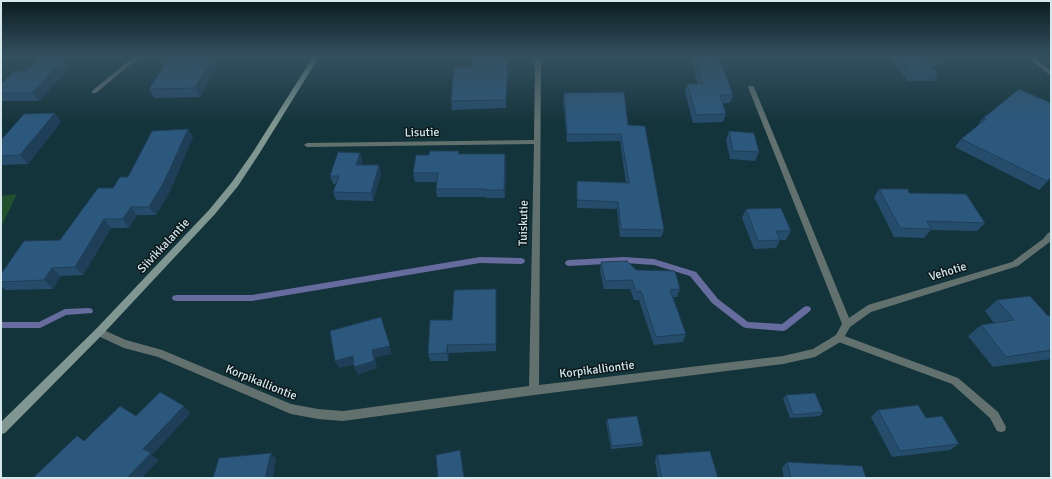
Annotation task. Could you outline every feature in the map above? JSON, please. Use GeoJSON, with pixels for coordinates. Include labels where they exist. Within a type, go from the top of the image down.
{"type":"FeatureCollection","features":[{"type":"Feature","properties":{"kind":"main road","name":"Siivikkalantie"},"geometry":{"type":"LineString","coordinates":[[1,429],[99,332],[186,241],[235,184],[302,79]]}},
{"type":"Feature","properties":{"kind":"street"},"geometry":{"type":"LineString","coordinates":[[94,92],[109,79]]}},
{"type":"Feature","properties":{"kind":"street","name":"Tuiskutie"},"geometry":{"type":"LineString","coordinates":[[534,390],[538,79]]}},
{"type":"Feature","properties":{"kind":"street"},"geometry":{"type":"LineString","coordinates":[[751,87],[847,324]]}},
{"type":"Feature","properties":{"kind":"street","name":"Lisutie"},"geometry":{"type":"LineString","coordinates":[[307,145],[537,142]]}},
{"type":"Feature","properties":{"kind":"street","name":"Vehotie"},"geometry":{"type":"LineString","coordinates":[[847,324],[868,309],[1015,264],[1046,241],[1051,235]]}},
{"type":"Feature","properties":{"kind":"street","name":"Korpikalliontie"},"geometry":{"type":"LineString","coordinates":[[99,332],[124,344],[159,353],[292,410],[343,416],[534,390],[783,360],[815,353],[839,338],[847,324]]}},
{"type":"Feature","properties":{"kind":"street"},"geometry":{"type":"LineString","coordinates":[[839,338],[954,381],[994,415],[1001,427]]}},
{"type":"Feature","properties":{"kind":"green space"},"geometry":{"type":"Polygon","coordinates":[[[17,194],[1,227],[1,196],[17,194]]]}},
{"type":"Feature","properties":{"kind":"building"},"geometry":{"type":"Polygon","coordinates":[[[6,79],[45,79],[32,93],[1,93],[1,84],[6,79]]]}},
{"type":"Feature","properties":{"kind":"building"},"geometry":{"type":"Polygon","coordinates":[[[155,79],[200,79],[195,88],[149,89],[155,79]]]}},
{"type":"Feature","properties":{"kind":"building"},"geometry":{"type":"Polygon","coordinates":[[[453,79],[507,79],[506,100],[451,101],[453,79]]]}},
{"type":"Feature","properties":{"kind":"building"},"geometry":{"type":"Polygon","coordinates":[[[702,79],[727,79],[733,95],[720,95],[726,114],[696,115],[687,84],[703,84],[702,79]]]}},
{"type":"Feature","properties":{"kind":"building"},"geometry":{"type":"Polygon","coordinates":[[[1019,89],[1051,103],[1051,177],[1047,181],[961,139],[986,119],[982,119],[1019,89]]]}},
{"type":"Feature","properties":{"kind":"building"},"geometry":{"type":"Polygon","coordinates":[[[624,92],[628,125],[645,126],[664,230],[621,229],[618,202],[577,200],[577,181],[629,183],[621,134],[567,134],[564,93],[624,92]]]}},
{"type":"Feature","properties":{"kind":"building"},"geometry":{"type":"Polygon","coordinates":[[[55,113],[20,155],[1,156],[1,140],[24,114],[55,113]]]}},
{"type":"Feature","properties":{"kind":"building"},"geometry":{"type":"Polygon","coordinates":[[[188,129],[164,182],[149,207],[131,207],[123,219],[104,219],[75,267],[52,268],[44,280],[1,282],[1,274],[24,241],[60,240],[98,188],[113,188],[120,177],[128,177],[152,131],[188,129]]]}},
{"type":"Feature","properties":{"kind":"building"},"geometry":{"type":"Polygon","coordinates":[[[729,131],[754,133],[759,152],[733,151],[729,131]]]}},
{"type":"Feature","properties":{"kind":"building"},"geometry":{"type":"Polygon","coordinates":[[[430,151],[459,151],[458,154],[505,154],[504,190],[436,189],[438,173],[413,173],[416,155],[429,155],[430,151]]]}},
{"type":"Feature","properties":{"kind":"building"},"geometry":{"type":"Polygon","coordinates":[[[338,152],[360,153],[356,165],[379,165],[371,193],[333,192],[339,176],[330,176],[338,152]]]}},
{"type":"Feature","properties":{"kind":"building"},"geometry":{"type":"Polygon","coordinates":[[[879,189],[908,189],[909,193],[966,194],[985,223],[927,221],[931,229],[900,228],[879,189]]]}},
{"type":"Feature","properties":{"kind":"building"},"geometry":{"type":"Polygon","coordinates":[[[781,208],[791,231],[776,231],[780,240],[758,241],[746,209],[781,208]]]}},
{"type":"Feature","properties":{"kind":"building"},"geometry":{"type":"Polygon","coordinates":[[[627,261],[636,270],[675,271],[680,289],[670,290],[686,334],[656,337],[641,291],[636,292],[632,280],[605,281],[601,262],[627,261]]]}},
{"type":"Feature","properties":{"kind":"building"},"geometry":{"type":"Polygon","coordinates":[[[496,289],[496,344],[447,345],[447,353],[428,354],[430,320],[452,320],[454,290],[496,289]]]}},
{"type":"Feature","properties":{"kind":"building"},"geometry":{"type":"Polygon","coordinates":[[[1030,296],[1048,316],[1051,315],[1051,350],[1006,357],[981,325],[1014,320],[997,300],[1030,296]]]}},
{"type":"Feature","properties":{"kind":"building"},"geometry":{"type":"Polygon","coordinates":[[[381,317],[390,346],[372,350],[374,361],[354,367],[353,356],[335,361],[330,331],[381,317]]]}},
{"type":"Feature","properties":{"kind":"building"},"geometry":{"type":"Polygon","coordinates":[[[160,392],[184,406],[143,449],[151,453],[127,478],[33,478],[77,436],[84,441],[120,406],[136,416],[160,392]]]}},
{"type":"Feature","properties":{"kind":"building"},"geometry":{"type":"Polygon","coordinates":[[[815,393],[823,412],[793,415],[786,395],[815,393]]]}},
{"type":"Feature","properties":{"kind":"building"},"geometry":{"type":"Polygon","coordinates":[[[918,405],[926,418],[942,416],[959,444],[900,451],[878,410],[918,405]]]}},
{"type":"Feature","properties":{"kind":"building"},"geometry":{"type":"Polygon","coordinates":[[[637,416],[643,443],[612,446],[607,419],[637,416]]]}},
{"type":"Feature","properties":{"kind":"building"},"geometry":{"type":"Polygon","coordinates":[[[460,450],[464,478],[438,478],[436,455],[460,450]]]}},
{"type":"Feature","properties":{"kind":"building"},"geometry":{"type":"Polygon","coordinates":[[[710,451],[718,478],[662,478],[657,455],[710,451]]]}},
{"type":"Feature","properties":{"kind":"building"},"geometry":{"type":"Polygon","coordinates":[[[271,453],[265,478],[213,478],[219,458],[271,453]]]}},
{"type":"Feature","properties":{"kind":"building"},"geometry":{"type":"Polygon","coordinates":[[[787,462],[862,466],[866,478],[791,478],[787,462]]]}},
{"type":"Feature","properties":{"kind":"waterway"},"geometry":{"type":"LineString","coordinates":[[176,298],[252,298],[480,260],[521,261]]}},
{"type":"Feature","properties":{"kind":"waterway"},"geometry":{"type":"LineString","coordinates":[[569,263],[624,260],[654,262],[693,274],[715,301],[746,325],[783,328],[807,309]]}},
{"type":"Feature","properties":{"kind":"waterway"},"geometry":{"type":"LineString","coordinates":[[1,325],[40,325],[65,312],[89,311]]}}]}
